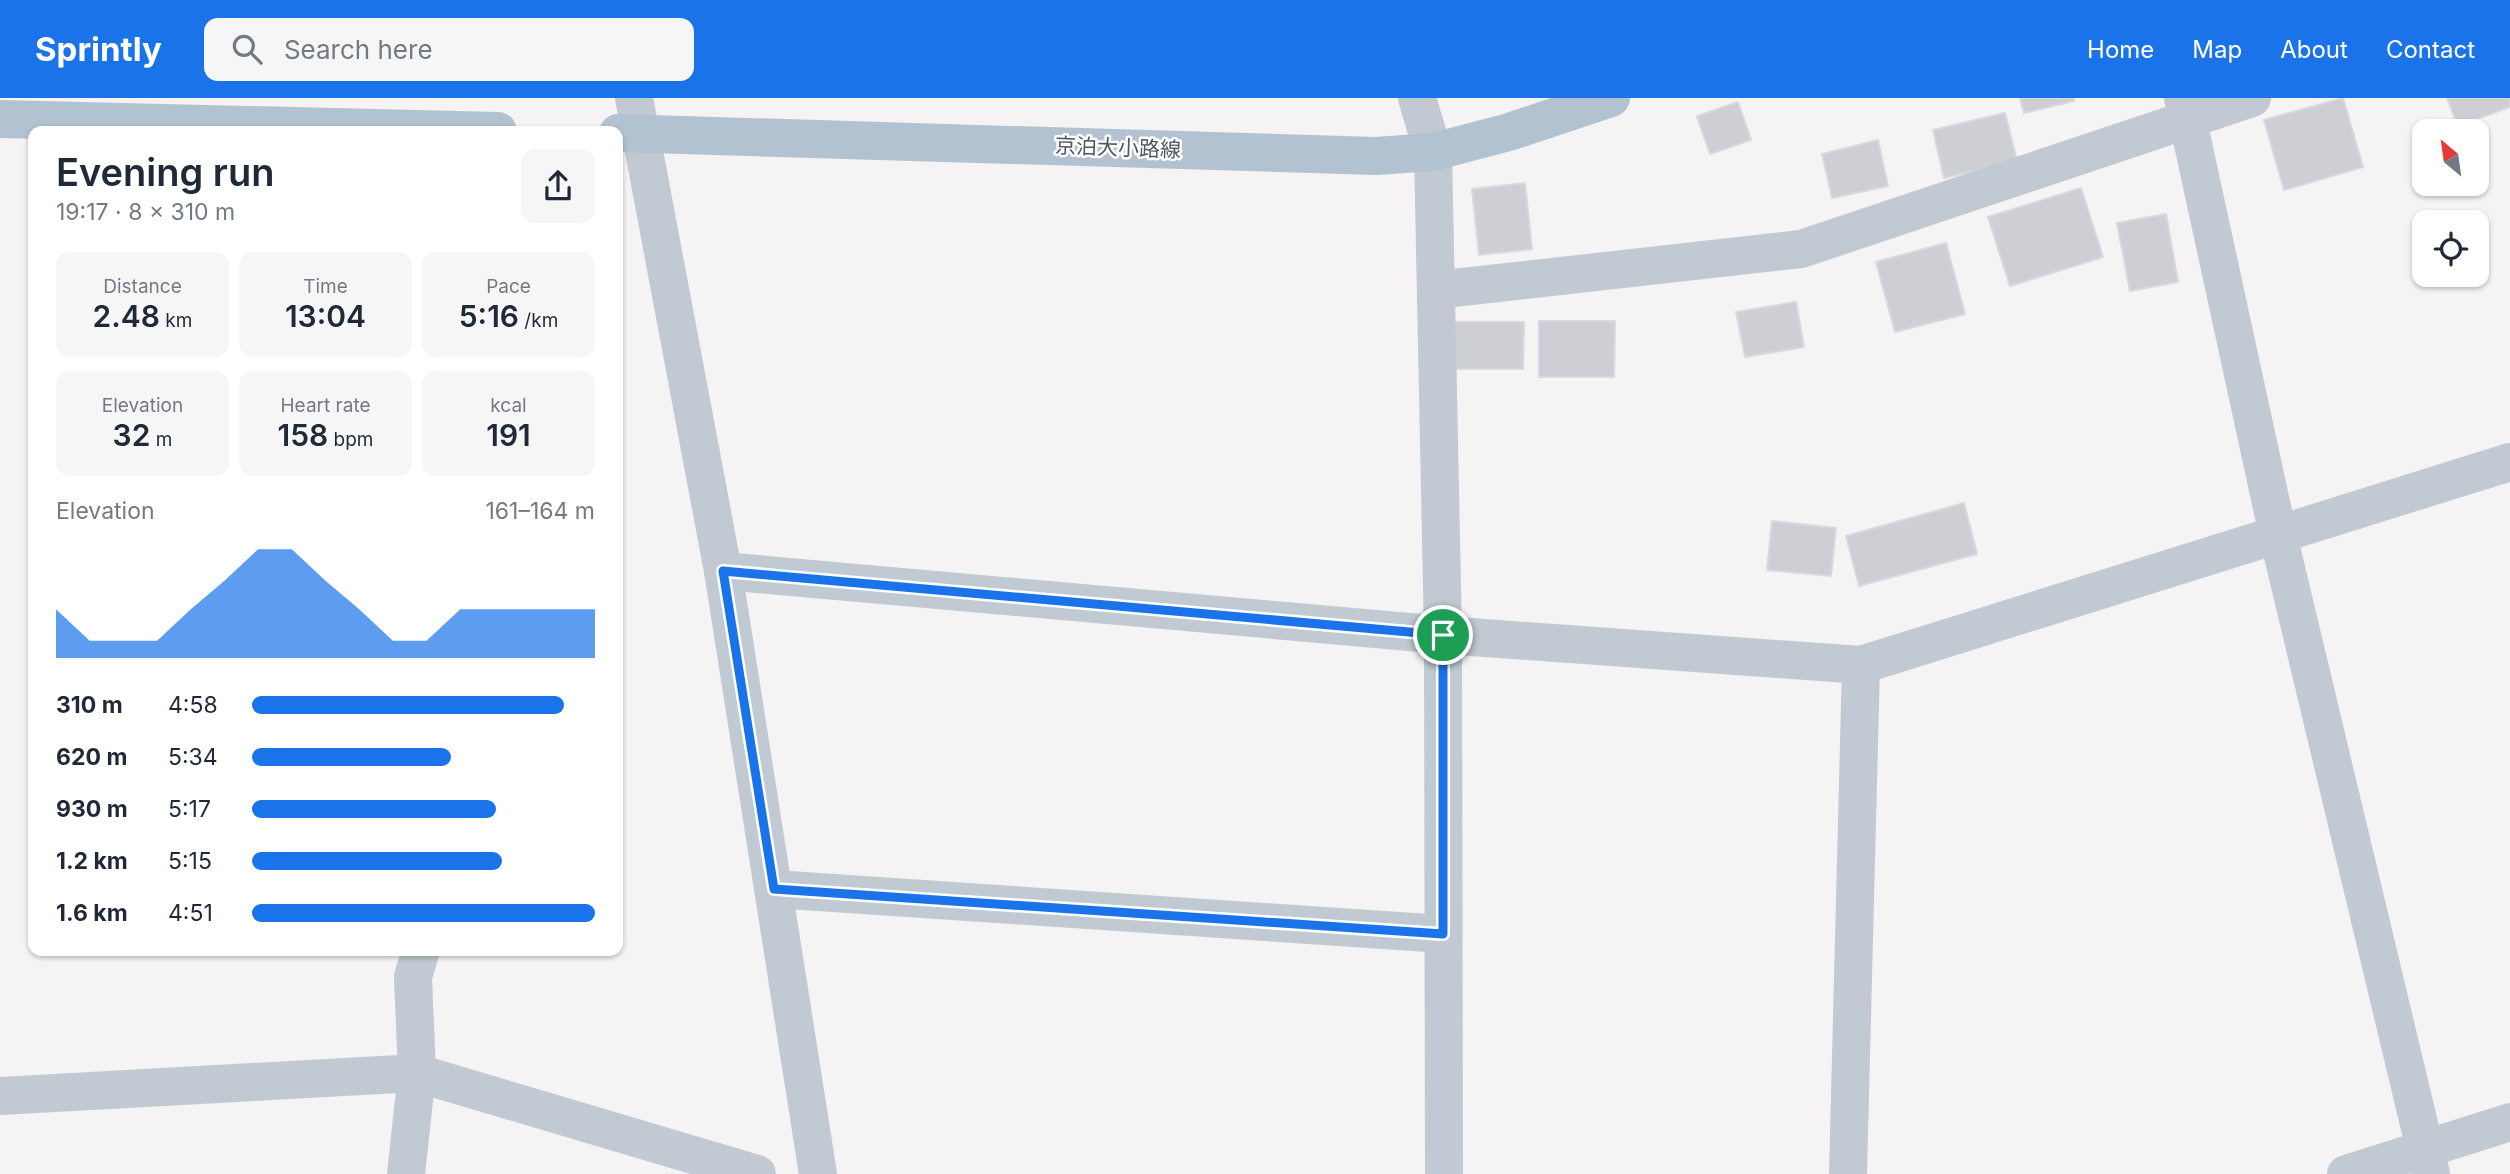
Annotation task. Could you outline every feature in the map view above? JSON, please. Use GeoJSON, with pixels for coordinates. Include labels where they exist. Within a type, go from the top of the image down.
{"type":"FeatureCollection","features":[{"type":"Feature","properties":{"kind":"main road","name":"京泊大小路線"},"geometry":{"type":"LineString","coordinates":[[631,122],[1376,156],[1433,152],[1509,132],[1611,98]]}},
{"type":"Feature","properties":{"kind":"main road"},"geometry":{"type":"LineString","coordinates":[[0,119],[290,126]]}},
{"type":"Feature","properties":{"kind":"street"},"geometry":{"type":"LineString","coordinates":[[1417,98],[1433,152],[1443,635],[1444,1174]]}},
{"type":"Feature","properties":{"kind":"street"},"geometry":{"type":"LineString","coordinates":[[1436,290],[1801,249],[2185,109],[2252,98]]}},
{"type":"Feature","properties":{"kind":"street"},"geometry":{"type":"LineString","coordinates":[[2185,109],[2278,535],[2427,1162]]}},
{"type":"Feature","properties":{"kind":"street"},"geometry":{"type":"LineString","coordinates":[[631,122],[723,571],[818,1174]]}},
{"type":"Feature","properties":{"kind":"street"},"geometry":{"type":"LineString","coordinates":[[723,571],[1443,635],[1861,665],[2510,462]]}},
{"type":"Feature","properties":{"kind":"street"},"geometry":{"type":"LineString","coordinates":[[1848,1174],[1861,665]]}},
{"type":"Feature","properties":{"kind":"street"},"geometry":{"type":"LineString","coordinates":[[774,889],[1443,934]]}},
{"type":"Feature","properties":{"kind":"street"},"geometry":{"type":"LineString","coordinates":[[406,1174],[417,1073],[413,978],[419,956]]}},
{"type":"Feature","properties":{"kind":"street"},"geometry":{"type":"LineString","coordinates":[[0,1096],[417,1073],[757,1174]]}},
{"type":"Feature","properties":{"kind":"street"},"geometry":{"type":"LineString","coordinates":[[2347,1174],[2427,1162],[2510,1122]]}},
{"type":"Feature","properties":{"kind":"building"},"geometry":{"type":"Polygon","coordinates":[[[2020,98],[2073,98],[2074,101],[2024,113],[2020,98]]]}},
{"type":"Feature","properties":{"kind":"building"},"geometry":{"type":"Polygon","coordinates":[[[2343,98],[2363,167],[2284,190],[2264,120],[2343,98]]]}},
{"type":"Feature","properties":{"kind":"building"},"geometry":{"type":"Polygon","coordinates":[[[2447,98],[2510,98],[2510,107],[2477,119],[2455,119],[2447,98]]]}},
{"type":"Feature","properties":{"kind":"building"},"geometry":{"type":"Polygon","coordinates":[[[1738,102],[1751,140],[1710,154],[1697,116],[1738,102]]]}},
{"type":"Feature","properties":{"kind":"building"},"geometry":{"type":"Polygon","coordinates":[[[2005,113],[2017,161],[1944,178],[1933,130],[2005,113]]]}},
{"type":"Feature","properties":{"kind":"building"},"geometry":{"type":"Polygon","coordinates":[[[1878,140],[1888,186],[1832,198],[1822,154],[1878,140]]]}},
{"type":"Feature","properties":{"kind":"building"},"geometry":{"type":"Polygon","coordinates":[[[1525,183],[1532,249],[1479,255],[1472,189],[1525,183]]]}},
{"type":"Feature","properties":{"kind":"building"},"geometry":{"type":"Polygon","coordinates":[[[2081,188],[2103,257],[2010,286],[1988,217],[2081,188]]]}},
{"type":"Feature","properties":{"kind":"building"},"geometry":{"type":"Polygon","coordinates":[[[2166,214],[2178,282],[2130,291],[2117,223],[2166,214]]]}},
{"type":"Feature","properties":{"kind":"building"},"geometry":{"type":"Polygon","coordinates":[[[1946,243],[1965,314],[1895,332],[1876,262],[1946,243]]]}},
{"type":"Feature","properties":{"kind":"building"},"geometry":{"type":"Polygon","coordinates":[[[1796,302],[1804,347],[1745,357],[1736,312],[1796,302]]]}},
{"type":"Feature","properties":{"kind":"building"},"geometry":{"type":"Polygon","coordinates":[[[1539,321],[1615,321],[1614,377],[1539,377],[1539,321]]]}},
{"type":"Feature","properties":{"kind":"building"},"geometry":{"type":"Polygon","coordinates":[[[1452,322],[1524,322],[1523,369],[1452,369],[1452,322]]]}},
{"type":"Feature","properties":{"kind":"building"},"geometry":{"type":"Polygon","coordinates":[[[1964,503],[1977,554],[1859,586],[1846,536],[1964,503]]]}},
{"type":"Feature","properties":{"kind":"building"},"geometry":{"type":"Polygon","coordinates":[[[1772,521],[1836,528],[1831,576],[1767,570],[1772,521]]]}},
{"type":"Feature","properties":{"kind":"route"},"geometry":{"type":"LineString","coordinates":[[723,571],[1340,626],[1443,635],[1443,934],[774,889],[723,571]]}}]}
